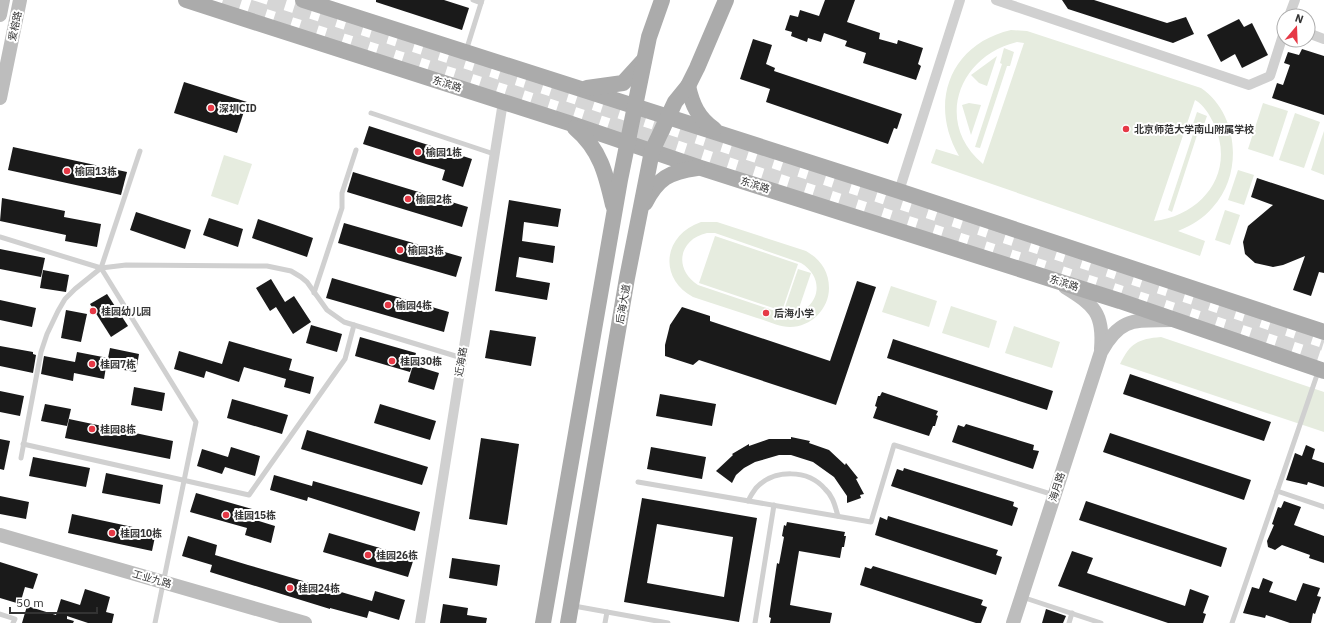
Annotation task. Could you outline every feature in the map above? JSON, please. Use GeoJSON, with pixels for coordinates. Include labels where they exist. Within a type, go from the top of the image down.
{"type":"FeatureCollection","features":[{"type":"Feature","properties":{"kind":"main road","name":"东滨路"},"geometry":{"type":"LineString","coordinates":[[186,0],[569,123],[701,168],[1177,319],[1322,370]]}},
{"type":"Feature","properties":{"kind":"main road"},"geometry":{"type":"LineString","coordinates":[[303,0],[465,53],[669,116],[1324,332]]}},
{"type":"Feature","properties":{"kind":"main road"},"geometry":{"type":"LineString","coordinates":[[543,623],[635,106],[649,37],[662,0]]}},
{"type":"Feature","properties":{"kind":"main road","name":"后海大道"},"geometry":{"type":"LineString","coordinates":[[568,623],[626,286],[652,151],[676,102],[688,86],[726,0]]}},
{"type":"Feature","properties":{"kind":"main road"},"geometry":{"type":"LineString","coordinates":[[580,89],[623,83],[644,60]]}},
{"type":"Feature","properties":{"kind":"main road"},"geometry":{"type":"LineString","coordinates":[[688,86],[697,112],[706,123],[720,133]]}},
{"type":"Feature","properties":{"kind":"main road"},"geometry":{"type":"LineString","coordinates":[[569,123],[588,138],[599,158],[615,212]]}},
{"type":"Feature","properties":{"kind":"main road"},"geometry":{"type":"LineString","coordinates":[[640,211],[653,188],[665,177],[678,171],[701,168]]}},
{"type":"Feature","properties":{"kind":"street","name":"爱榕路"},"geometry":{"type":"LineString","coordinates":[[0,15],[3,0]]}},
{"type":"Feature","properties":{"kind":"street","name":"爱榕路"},"geometry":{"type":"LineString","coordinates":[[0,98],[20,0]]}},
{"type":"Feature","properties":{"kind":"street"},"geometry":{"type":"LineString","coordinates":[[899,191],[960,0]]}},
{"type":"Feature","properties":{"kind":"street"},"geometry":{"type":"LineString","coordinates":[[996,0],[1249,86],[1270,76],[1279,48]]}},
{"type":"Feature","properties":{"kind":"street","name":"近海路"},"geometry":{"type":"LineString","coordinates":[[420,623],[503,102]]}},
{"type":"Feature","properties":{"kind":"street"},"geometry":{"type":"LineString","coordinates":[[1054,280],[1086,300],[1095,311],[1100,320],[1102,334],[1101,352]]}},
{"type":"Feature","properties":{"kind":"street"},"geometry":{"type":"LineString","coordinates":[[1101,352],[1110,336],[1121,327],[1139,321],[1177,319]]}},
{"type":"Feature","properties":{"kind":"street","name":"海月路"},"geometry":{"type":"LineString","coordinates":[[1013,623],[1101,352]]}},
{"type":"Feature","properties":{"kind":"street","name":"工业九路"},"geometry":{"type":"LineString","coordinates":[[0,535],[164,582],[287,621],[305,623]]}},
{"type":"Feature","properties":{"kind":"lane"},"geometry":{"type":"LineString","coordinates":[[465,53],[482,1],[473,0]]}},
{"type":"Feature","properties":{"kind":"lane"},"geometry":{"type":"LineString","coordinates":[[371,113],[494,154]]}},
{"type":"Feature","properties":{"kind":"lane"},"geometry":{"type":"LineString","coordinates":[[314,293],[342,208],[342,193],[356,150]]}},
{"type":"Feature","properties":{"kind":"lane"},"geometry":{"type":"LineString","coordinates":[[20,458],[41,352],[51,324],[65,299],[101,268],[140,151]]}},
{"type":"Feature","properties":{"kind":"lane"},"geometry":{"type":"LineString","coordinates":[[0,237],[101,268],[126,265],[267,266],[291,271],[301,277],[321,304],[335,317],[354,325],[462,358]]}},
{"type":"Feature","properties":{"kind":"lane"},"geometry":{"type":"LineString","coordinates":[[101,268],[196,422],[155,623]]}},
{"type":"Feature","properties":{"kind":"lane"},"geometry":{"type":"LineString","coordinates":[[23,444],[249,495],[345,359],[354,325]]}},
{"type":"Feature","properties":{"kind":"lane"},"geometry":{"type":"LineString","coordinates":[[1232,623],[1277,491],[1322,370]]}},
{"type":"Feature","properties":{"kind":"lane"},"geometry":{"type":"LineString","coordinates":[[638,482],[871,522],[894,445],[1055,495]]}},
{"type":"Feature","properties":{"kind":"lane"},"geometry":{"type":"LineString","coordinates":[[748,501],[756,488],[768,479],[783,474],[799,474],[813,479],[825,488],[834,502],[838,516]]}},
{"type":"Feature","properties":{"kind":"lane"},"geometry":{"type":"LineString","coordinates":[[1277,491],[1324,507]]}},
{"type":"Feature","properties":{"kind":"lane"},"geometry":{"type":"LineString","coordinates":[[755,623],[774,505]]}},
{"type":"Feature","properties":{"kind":"lane"},"geometry":{"type":"LineString","coordinates":[[1022,596],[1101,623]]}},
{"type":"Feature","properties":{"kind":"lane"},"geometry":{"type":"LineString","coordinates":[[571,605],[668,623]]}},
{"type":"Feature","properties":{"kind":"lane"},"geometry":{"type":"LineString","coordinates":[[605,623],[607,612]]}},
{"type":"Feature","properties":{"kind":"lane"},"geometry":{"type":"LineString","coordinates":[[1069,623],[1072,613]]}},
{"type":"Feature","properties":{"kind":"lane"},"geometry":{"type":"LineString","coordinates":[[0,614],[15,619],[13,623]]}},
{"type":"Feature","properties":{"kind":"shaded area"},"geometry":{"type":"Polygon","coordinates":[[[1011,30],[1027,31],[1201,88],[1213,99],[1223,112],[1229,128],[1233,161],[1229,178],[1223,193],[1213,207],[1197,221],[1178,231],[1205,241],[1200,256],[931,163],[936,149],[959,156],[950,136],[945,116],[946,97],[950,78],[960,62],[973,48],[990,37],[1011,30]],[[1017,42],[997,50],[980,61],[967,76],[960,93],[957,111],[959,130],[968,148],[983,164],[1024,43],[1017,42]],[[1195,100],[1154,221],[1172,217],[1187,210],[1200,200],[1211,188],[1218,174],[1221,159],[1220,142],[1210,117],[1204,107],[1195,100]]]}},
{"type":"Feature","properties":{"kind":"shaded area"},"geometry":{"type":"Polygon","coordinates":[[[1004,48],[1014,52],[1010,66],[1007,66],[980,148],[975,147],[1002,64],[1000,63],[1004,48]]]}},
{"type":"Feature","properties":{"kind":"shaded area"},"geometry":{"type":"Polygon","coordinates":[[[997,56],[987,86],[979,83],[971,75],[997,56]]]}},
{"type":"Feature","properties":{"kind":"shaded area"},"geometry":{"type":"Polygon","coordinates":[[[969,103],[981,105],[971,135],[962,105],[969,103]]]}},
{"type":"Feature","properties":{"kind":"shaded area"},"geometry":{"type":"Polygon","coordinates":[[[1263,103],[1288,111],[1273,157],[1248,149],[1263,103]]]}},
{"type":"Feature","properties":{"kind":"shaded area"},"geometry":{"type":"Polygon","coordinates":[[[1197,112],[1207,116],[1202,130],[1199,129],[1172,212],[1168,210],[1195,128],[1192,127],[1197,112]]]}},
{"type":"Feature","properties":{"kind":"shaded area"},"geometry":{"type":"Polygon","coordinates":[[[1295,113],[1320,122],[1304,168],[1279,160],[1295,113]]]}},
{"type":"Feature","properties":{"kind":"shaded area"},"geometry":{"type":"Polygon","coordinates":[[[1324,131],[1324,175],[1311,170],[1324,131]]]}},
{"type":"Feature","properties":{"kind":"shaded area"},"geometry":{"type":"Polygon","coordinates":[[[224,155],[252,164],[238,205],[211,196],[224,155]]]}},
{"type":"Feature","properties":{"kind":"shaded area"},"geometry":{"type":"Polygon","coordinates":[[[1238,170],[1254,175],[1244,205],[1228,200],[1238,170]]]}},
{"type":"Feature","properties":{"kind":"shaded area"},"geometry":{"type":"Polygon","coordinates":[[[1225,210],[1240,215],[1230,245],[1215,240],[1225,210]]]}},
{"type":"Feature","properties":{"kind":"shaded area"},"geometry":{"type":"Polygon","coordinates":[[[701,222],[717,222],[806,251],[811,254],[823,266],[829,282],[828,296],[822,310],[812,320],[805,324],[786,327],[693,297],[682,289],[674,279],[670,268],[670,257],[673,246],[688,228],[701,222]],[[707,233],[698,236],[690,241],[685,248],[682,263],[690,278],[698,285],[784,314],[795,313],[805,309],[811,303],[815,296],[817,287],[815,278],[810,270],[801,263],[715,233],[707,233]]]}},
{"type":"Feature","properties":{"kind":"shaded area"},"geometry":{"type":"Polygon","coordinates":[[[715,236],[798,264],[782,311],[699,283],[715,236]]]}},
{"type":"Feature","properties":{"kind":"shaded area"},"geometry":{"type":"Polygon","coordinates":[[[798,269],[811,273],[798,311],[785,307],[798,269]]]}},
{"type":"Feature","properties":{"kind":"shaded area"},"geometry":{"type":"Polygon","coordinates":[[[891,286],[937,301],[929,327],[882,312],[891,286]]]}},
{"type":"Feature","properties":{"kind":"shaded area"},"geometry":{"type":"Polygon","coordinates":[[[951,306],[997,321],[989,348],[942,333],[951,306]]]}},
{"type":"Feature","properties":{"kind":"shaded area"},"geometry":{"type":"Polygon","coordinates":[[[1014,326],[1060,342],[1052,368],[1005,353],[1014,326]]]}},
{"type":"Feature","properties":{"kind":"shaded area"},"geometry":{"type":"Polygon","coordinates":[[[1161,337],[1324,392],[1324,432],[1120,364],[1127,351],[1136,343],[1146,339],[1161,337]]]}},
{"type":"Feature","properties":{"kind":"building"},"geometry":{"type":"Polygon","coordinates":[[[376,0],[444,0],[469,8],[462,30],[376,2],[376,0]]]}},
{"type":"Feature","properties":{"kind":"building"},"geometry":{"type":"Polygon","coordinates":[[[825,0],[855,0],[847,22],[880,33],[879,39],[897,44],[898,40],[923,48],[918,64],[921,66],[916,80],[863,63],[866,53],[845,46],[847,41],[824,33],[821,42],[808,38],[807,42],[791,36],[792,32],[785,30],[790,15],[798,17],[800,10],[819,16],[825,0]]]}},
{"type":"Feature","properties":{"kind":"building"},"geometry":{"type":"Polygon","coordinates":[[[1062,0],[1094,0],[1167,23],[1186,17],[1194,34],[1173,43],[1068,9],[1062,0]]]}},
{"type":"Feature","properties":{"kind":"building"},"geometry":{"type":"Polygon","coordinates":[[[1239,19],[1244,27],[1252,23],[1268,55],[1242,68],[1235,54],[1221,62],[1207,35],[1239,19]]]}},
{"type":"Feature","properties":{"kind":"building"},"geometry":{"type":"Polygon","coordinates":[[[753,39],[772,45],[766,64],[775,68],[774,71],[902,114],[897,129],[894,128],[888,144],[766,102],[770,89],[740,79],[753,39]]]}},
{"type":"Feature","properties":{"kind":"building"},"geometry":{"type":"Polygon","coordinates":[[[1302,49],[1324,56],[1324,115],[1272,98],[1277,83],[1283,85],[1290,65],[1284,63],[1288,52],[1299,55],[1302,49]]]}},
{"type":"Feature","properties":{"kind":"building","name":"深圳CID"},"geometry":{"type":"Polygon","coordinates":[[[184,82],[247,102],[237,133],[174,113],[184,82]]]}},
{"type":"Feature","properties":{"kind":"building","name":"榆园1栋"},"geometry":{"type":"Polygon","coordinates":[[[369,126],[472,159],[463,187],[442,180],[445,170],[363,144],[369,126]]]}},
{"type":"Feature","properties":{"kind":"building","name":"榆园13栋"},"geometry":{"type":"Polygon","coordinates":[[[13,147],[127,172],[121,195],[8,170],[13,147]]]}},
{"type":"Feature","properties":{"kind":"building","name":"榆园2栋"},"geometry":{"type":"Polygon","coordinates":[[[353,172],[468,207],[462,227],[347,192],[353,172]]]}},
{"type":"Feature","properties":{"kind":"building"},"geometry":{"type":"Polygon","coordinates":[[[1257,178],[1324,200],[1324,273],[1319,272],[1311,296],[1293,290],[1305,256],[1283,265],[1273,267],[1255,263],[1245,254],[1243,242],[1248,226],[1273,205],[1251,197],[1257,178]]]}},
{"type":"Feature","properties":{"kind":"building"},"geometry":{"type":"Polygon","coordinates":[[[2,198],[65,211],[64,217],[101,224],[97,247],[65,241],[66,235],[0,221],[2,198]]]}},
{"type":"Feature","properties":{"kind":"building"},"geometry":{"type":"Polygon","coordinates":[[[509,200],[561,209],[558,227],[524,222],[522,241],[555,246],[553,263],[519,257],[516,277],[550,283],[547,300],[495,291],[509,200]]]}},
{"type":"Feature","properties":{"kind":"building"},"geometry":{"type":"Polygon","coordinates":[[[136,212],[191,230],[185,249],[130,230],[136,212]]]}},
{"type":"Feature","properties":{"kind":"building"},"geometry":{"type":"Polygon","coordinates":[[[209,218],[243,229],[238,247],[203,235],[209,218]]]}},
{"type":"Feature","properties":{"kind":"building"},"geometry":{"type":"Polygon","coordinates":[[[258,219],[313,238],[307,257],[252,238],[258,219]]]}},
{"type":"Feature","properties":{"kind":"building","name":"榆园3栋"},"geometry":{"type":"Polygon","coordinates":[[[344,223],[462,257],[456,277],[338,243],[344,223]]]}},
{"type":"Feature","properties":{"kind":"building"},"geometry":{"type":"Polygon","coordinates":[[[0,249],[45,258],[41,277],[0,269],[0,249]]]}},
{"type":"Feature","properties":{"kind":"building"},"geometry":{"type":"Polygon","coordinates":[[[43,270],[69,275],[66,292],[40,288],[43,270]]]}},
{"type":"Feature","properties":{"kind":"building","name":"榆园4栋"},"geometry":{"type":"Polygon","coordinates":[[[332,278],[449,312],[444,332],[326,298],[332,278]]]}},
{"type":"Feature","properties":{"kind":"building"},"geometry":{"type":"Polygon","coordinates":[[[271,279],[285,302],[294,296],[311,322],[293,334],[276,307],[270,311],[256,288],[271,279]]]}},
{"type":"Feature","properties":{"kind":"building"},"geometry":{"type":"Polygon","coordinates":[[[857,281],[876,287],[836,405],[699,360],[693,365],[665,356],[665,345],[670,325],[682,307],[710,316],[710,321],[830,361],[857,281]]]}},
{"type":"Feature","properties":{"kind":"building"},"geometry":{"type":"Polygon","coordinates":[[[107,294],[128,326],[111,337],[90,304],[107,294]]]}},
{"type":"Feature","properties":{"kind":"building"},"geometry":{"type":"Polygon","coordinates":[[[0,300],[36,308],[32,327],[0,320],[0,300]]]}},
{"type":"Feature","properties":{"kind":"building"},"geometry":{"type":"Polygon","coordinates":[[[66,310],[87,314],[81,342],[61,338],[66,310]]]}},
{"type":"Feature","properties":{"kind":"building"},"geometry":{"type":"Polygon","coordinates":[[[311,325],[342,334],[337,352],[306,343],[311,325]]]}},
{"type":"Feature","properties":{"kind":"building"},"geometry":{"type":"Polygon","coordinates":[[[490,330],[536,337],[531,366],[485,358],[490,330]]]}},
{"type":"Feature","properties":{"kind":"building","name":"桂园30栋"},"geometry":{"type":"Polygon","coordinates":[[[360,337],[416,353],[410,372],[355,356],[360,337]]]}},
{"type":"Feature","properties":{"kind":"building"},"geometry":{"type":"Polygon","coordinates":[[[893,339],[1053,391],[1047,410],[887,358],[893,339]]]}},
{"type":"Feature","properties":{"kind":"building"},"geometry":{"type":"Polygon","coordinates":[[[229,341],[292,359],[289,370],[314,377],[310,394],[284,387],[286,379],[244,367],[239,382],[206,371],[204,378],[174,369],[179,351],[222,364],[229,341]]]}},
{"type":"Feature","properties":{"kind":"building"},"geometry":{"type":"Polygon","coordinates":[[[0,346],[33,352],[33,354],[36,355],[33,373],[0,366],[0,346]]]}},
{"type":"Feature","properties":{"kind":"building","name":"桂园7栋"},"geometry":{"type":"Polygon","coordinates":[[[110,348],[139,354],[136,372],[106,367],[104,379],[74,373],[73,381],[41,374],[44,356],[75,362],[77,352],[108,358],[110,348]]]}},
{"type":"Feature","properties":{"kind":"building"},"geometry":{"type":"Polygon","coordinates":[[[413,365],[439,373],[434,390],[408,382],[413,365]]]}},
{"type":"Feature","properties":{"kind":"building"},"geometry":{"type":"Polygon","coordinates":[[[1130,374],[1271,422],[1264,441],[1123,394],[1130,374]]]}},
{"type":"Feature","properties":{"kind":"building"},"geometry":{"type":"Polygon","coordinates":[[[134,387],[165,393],[162,411],[131,405],[134,387]]]}},
{"type":"Feature","properties":{"kind":"building"},"geometry":{"type":"Polygon","coordinates":[[[0,391],[24,396],[20,416],[0,412],[0,391]]]}},
{"type":"Feature","properties":{"kind":"building"},"geometry":{"type":"Polygon","coordinates":[[[882,392],[938,411],[935,426],[933,426],[929,436],[873,418],[877,407],[875,406],[878,396],[880,396],[882,392]]]}},
{"type":"Feature","properties":{"kind":"building"},"geometry":{"type":"Polygon","coordinates":[[[660,394],[716,404],[712,426],[656,416],[660,394]]]}},
{"type":"Feature","properties":{"kind":"building"},"geometry":{"type":"Polygon","coordinates":[[[232,399],[288,415],[282,434],[227,418],[232,399]]]}},
{"type":"Feature","properties":{"kind":"building"},"geometry":{"type":"Polygon","coordinates":[[[45,404],[71,409],[67,426],[41,421],[45,404]]]}},
{"type":"Feature","properties":{"kind":"building"},"geometry":{"type":"Polygon","coordinates":[[[380,404],[436,421],[430,440],[374,423],[380,404]]]}},
{"type":"Feature","properties":{"kind":"building"},"geometry":{"type":"Polygon","coordinates":[[[69,419],[173,441],[170,459],[65,438],[69,419]]]}},
{"type":"Feature","properties":{"kind":"building"},"geometry":{"type":"Polygon","coordinates":[[[966,424],[1034,445],[1033,450],[1039,451],[1033,469],[952,442],[958,425],[964,427],[966,424]]]}},
{"type":"Feature","properties":{"kind":"building"},"geometry":{"type":"Polygon","coordinates":[[[307,430],[428,467],[422,485],[301,449],[307,430]]]}},
{"type":"Feature","properties":{"kind":"building"},"geometry":{"type":"Polygon","coordinates":[[[1110,433],[1251,480],[1244,500],[1103,452],[1110,433]]]}},
{"type":"Feature","properties":{"kind":"building"},"geometry":{"type":"Polygon","coordinates":[[[791,437],[810,441],[809,443],[829,450],[845,465],[846,463],[858,478],[856,479],[864,494],[860,495],[861,498],[847,503],[847,496],[834,477],[813,462],[791,455],[779,455],[755,462],[744,468],[736,475],[732,483],[716,471],[733,455],[732,454],[749,444],[749,446],[769,439],[791,439],[791,437]]]}},
{"type":"Feature","properties":{"kind":"building"},"geometry":{"type":"Polygon","coordinates":[[[481,438],[519,444],[507,525],[469,519],[481,438]]]}},
{"type":"Feature","properties":{"kind":"building"},"geometry":{"type":"Polygon","coordinates":[[[0,439],[10,441],[4,470],[0,469],[0,439]]]}},
{"type":"Feature","properties":{"kind":"building"},"geometry":{"type":"Polygon","coordinates":[[[1306,445],[1315,449],[1312,459],[1324,463],[1324,487],[1308,482],[1307,485],[1286,480],[1295,453],[1302,456],[1306,445]]]}},
{"type":"Feature","properties":{"kind":"building"},"geometry":{"type":"Polygon","coordinates":[[[231,447],[260,456],[255,476],[225,467],[222,474],[197,466],[202,449],[228,457],[231,447]]]}},
{"type":"Feature","properties":{"kind":"building"},"geometry":{"type":"Polygon","coordinates":[[[651,447],[706,457],[702,479],[647,469],[651,447]]]}},
{"type":"Feature","properties":{"kind":"building"},"geometry":{"type":"Polygon","coordinates":[[[33,457],[90,468],[86,487],[29,476],[33,457]]]}},
{"type":"Feature","properties":{"kind":"building"},"geometry":{"type":"Polygon","coordinates":[[[904,468],[1014,502],[1013,506],[1018,508],[1012,526],[891,486],[897,469],[903,471],[904,468]]]}},
{"type":"Feature","properties":{"kind":"building"},"geometry":{"type":"Polygon","coordinates":[[[106,473],[163,485],[160,504],[102,493],[106,473]]]}},
{"type":"Feature","properties":{"kind":"building"},"geometry":{"type":"Polygon","coordinates":[[[274,475],[312,486],[313,481],[420,512],[415,531],[308,497],[307,501],[270,490],[274,475]]]}},
{"type":"Feature","properties":{"kind":"building","name":"桂园15栋"},"geometry":{"type":"Polygon","coordinates":[[[196,493],[252,509],[249,518],[275,526],[271,543],[245,535],[247,528],[190,512],[196,493]]]}},
{"type":"Feature","properties":{"kind":"building"},"geometry":{"type":"Polygon","coordinates":[[[0,496],[29,502],[26,519],[0,514],[0,496]]]}},
{"type":"Feature","properties":{"kind":"building"},"geometry":{"type":"Polygon","coordinates":[[[642,498],[757,518],[739,622],[624,602],[642,498]],[[657,524],[647,583],[724,597],[733,537],[657,524]]]}},
{"type":"Feature","properties":{"kind":"building"},"geometry":{"type":"Polygon","coordinates":[[[1086,501],[1227,548],[1221,567],[1079,520],[1086,501]]]}},
{"type":"Feature","properties":{"kind":"building"},"geometry":{"type":"Polygon","coordinates":[[[1284,501],[1301,507],[1294,525],[1324,536],[1324,563],[1309,558],[1310,555],[1282,545],[1275,550],[1268,547],[1267,541],[1274,525],[1272,524],[1278,507],[1281,508],[1284,501]]]}},
{"type":"Feature","properties":{"kind":"building","name":"桂园10栋"},"geometry":{"type":"Polygon","coordinates":[[[72,514],[156,532],[152,551],[68,533],[72,514]]]}},
{"type":"Feature","properties":{"kind":"building"},"geometry":{"type":"Polygon","coordinates":[[[888,516],[998,550],[996,555],[1002,557],[996,575],[875,535],[880,517],[887,520],[888,516]]]}},
{"type":"Feature","properties":{"kind":"building"},"geometry":{"type":"Polygon","coordinates":[[[787,522],[845,532],[844,536],[846,536],[844,547],[842,547],[840,558],[799,551],[790,605],[832,613],[830,623],[770,623],[771,618],[769,617],[777,563],[779,564],[784,537],[782,536],[784,525],[786,526],[787,522]]]}},
{"type":"Feature","properties":{"kind":"building","name":"桂园26栋"},"geometry":{"type":"Polygon","coordinates":[[[329,533],[414,558],[408,577],[323,552],[329,533]]]}},
{"type":"Feature","properties":{"kind":"building"},"geometry":{"type":"Polygon","coordinates":[[[188,536],[217,545],[215,555],[248,565],[372,601],[375,591],[405,600],[399,620],[369,611],[367,618],[330,609],[210,572],[212,565],[182,556],[188,536]]]}},
{"type":"Feature","properties":{"kind":"building"},"geometry":{"type":"Polygon","coordinates":[[[1072,551],[1093,558],[1087,573],[1185,606],[1190,589],[1209,596],[1203,613],[1206,614],[1203,623],[1168,623],[1058,586],[1072,551]]]}},
{"type":"Feature","properties":{"kind":"building"},"geometry":{"type":"Polygon","coordinates":[[[452,558],[500,565],[497,586],[449,578],[452,558]]]}},
{"type":"Feature","properties":{"kind":"building"},"geometry":{"type":"Polygon","coordinates":[[[0,562],[38,574],[33,589],[25,587],[20,604],[0,598],[0,562]]]}},
{"type":"Feature","properties":{"kind":"building"},"geometry":{"type":"Polygon","coordinates":[[[873,566],[983,600],[981,605],[987,607],[981,623],[976,623],[860,585],[865,567],[871,569],[873,566]]]}},
{"type":"Feature","properties":{"kind":"building"},"geometry":{"type":"Polygon","coordinates":[[[1263,578],[1273,582],[1269,592],[1296,601],[1303,583],[1320,588],[1317,596],[1321,597],[1315,614],[1313,613],[1311,623],[1290,623],[1266,615],[1265,618],[1243,613],[1252,587],[1259,589],[1263,578]]]}},
{"type":"Feature","properties":{"kind":"building"},"geometry":{"type":"Polygon","coordinates":[[[85,589],[110,597],[106,612],[114,614],[112,623],[88,623],[67,616],[67,619],[74,621],[73,623],[22,623],[27,606],[56,615],[61,599],[80,605],[85,589]]]}},
{"type":"Feature","properties":{"kind":"building"},"geometry":{"type":"Polygon","coordinates":[[[443,604],[468,608],[467,615],[487,618],[486,623],[440,623],[443,604]]]}},
{"type":"Feature","properties":{"kind":"building"},"geometry":{"type":"Polygon","coordinates":[[[1046,609],[1066,616],[1063,623],[1042,623],[1046,609]]]}},
{"type":"Feature","properties":{"kind":"tunnel"},"geometry":{"type":"LineString","coordinates":[[223,0],[1324,358]]}},
{"type":"Feature","properties":{"kind":"tunnel"},"geometry":{"type":"LineString","coordinates":[[268,0],[528,82],[1324,342]]}},
{"type":"Feature","properties":{"kind":"place","name":"深圳CID"},"geometry":{"type":"Point","coordinates":[211,108]}},
{"type":"Feature","properties":{"kind":"place","name":"北京师范大学南山附属学校"},"geometry":{"type":"Point","coordinates":[1126,129]}},
{"type":"Feature","properties":{"kind":"place","name":"榆园1栋"},"geometry":{"type":"Point","coordinates":[418,152]}},
{"type":"Feature","properties":{"kind":"place","name":"榆园13栋"},"geometry":{"type":"Point","coordinates":[67,171]}},
{"type":"Feature","properties":{"kind":"place","name":"榆园2栋"},"geometry":{"type":"Point","coordinates":[408,199]}},
{"type":"Feature","properties":{"kind":"place","name":"榆园3栋"},"geometry":{"type":"Point","coordinates":[400,250]}},
{"type":"Feature","properties":{"kind":"place","name":"榆园4栋"},"geometry":{"type":"Point","coordinates":[388,305]}},
{"type":"Feature","properties":{"kind":"place","name":"桂园幼儿园"},"geometry":{"type":"Point","coordinates":[93,311]}},
{"type":"Feature","properties":{"kind":"place","name":"后海小学"},"geometry":{"type":"Point","coordinates":[766,313]}},
{"type":"Feature","properties":{"kind":"place","name":"桂园30栋"},"geometry":{"type":"Point","coordinates":[392,361]}},
{"type":"Feature","properties":{"kind":"place","name":"桂园7栋"},"geometry":{"type":"Point","coordinates":[92,364]}},
{"type":"Feature","properties":{"kind":"place","name":"桂园8栋"},"geometry":{"type":"Point","coordinates":[92,429]}},
{"type":"Feature","properties":{"kind":"place","name":"桂园15栋"},"geometry":{"type":"Point","coordinates":[226,515]}},
{"type":"Feature","properties":{"kind":"place","name":"桂园10栋"},"geometry":{"type":"Point","coordinates":[112,533]}},
{"type":"Feature","properties":{"kind":"place","name":"桂园26栋"},"geometry":{"type":"Point","coordinates":[368,555]}},
{"type":"Feature","properties":{"kind":"place","name":"桂园24栋"},"geometry":{"type":"Point","coordinates":[290,588]}}]}
